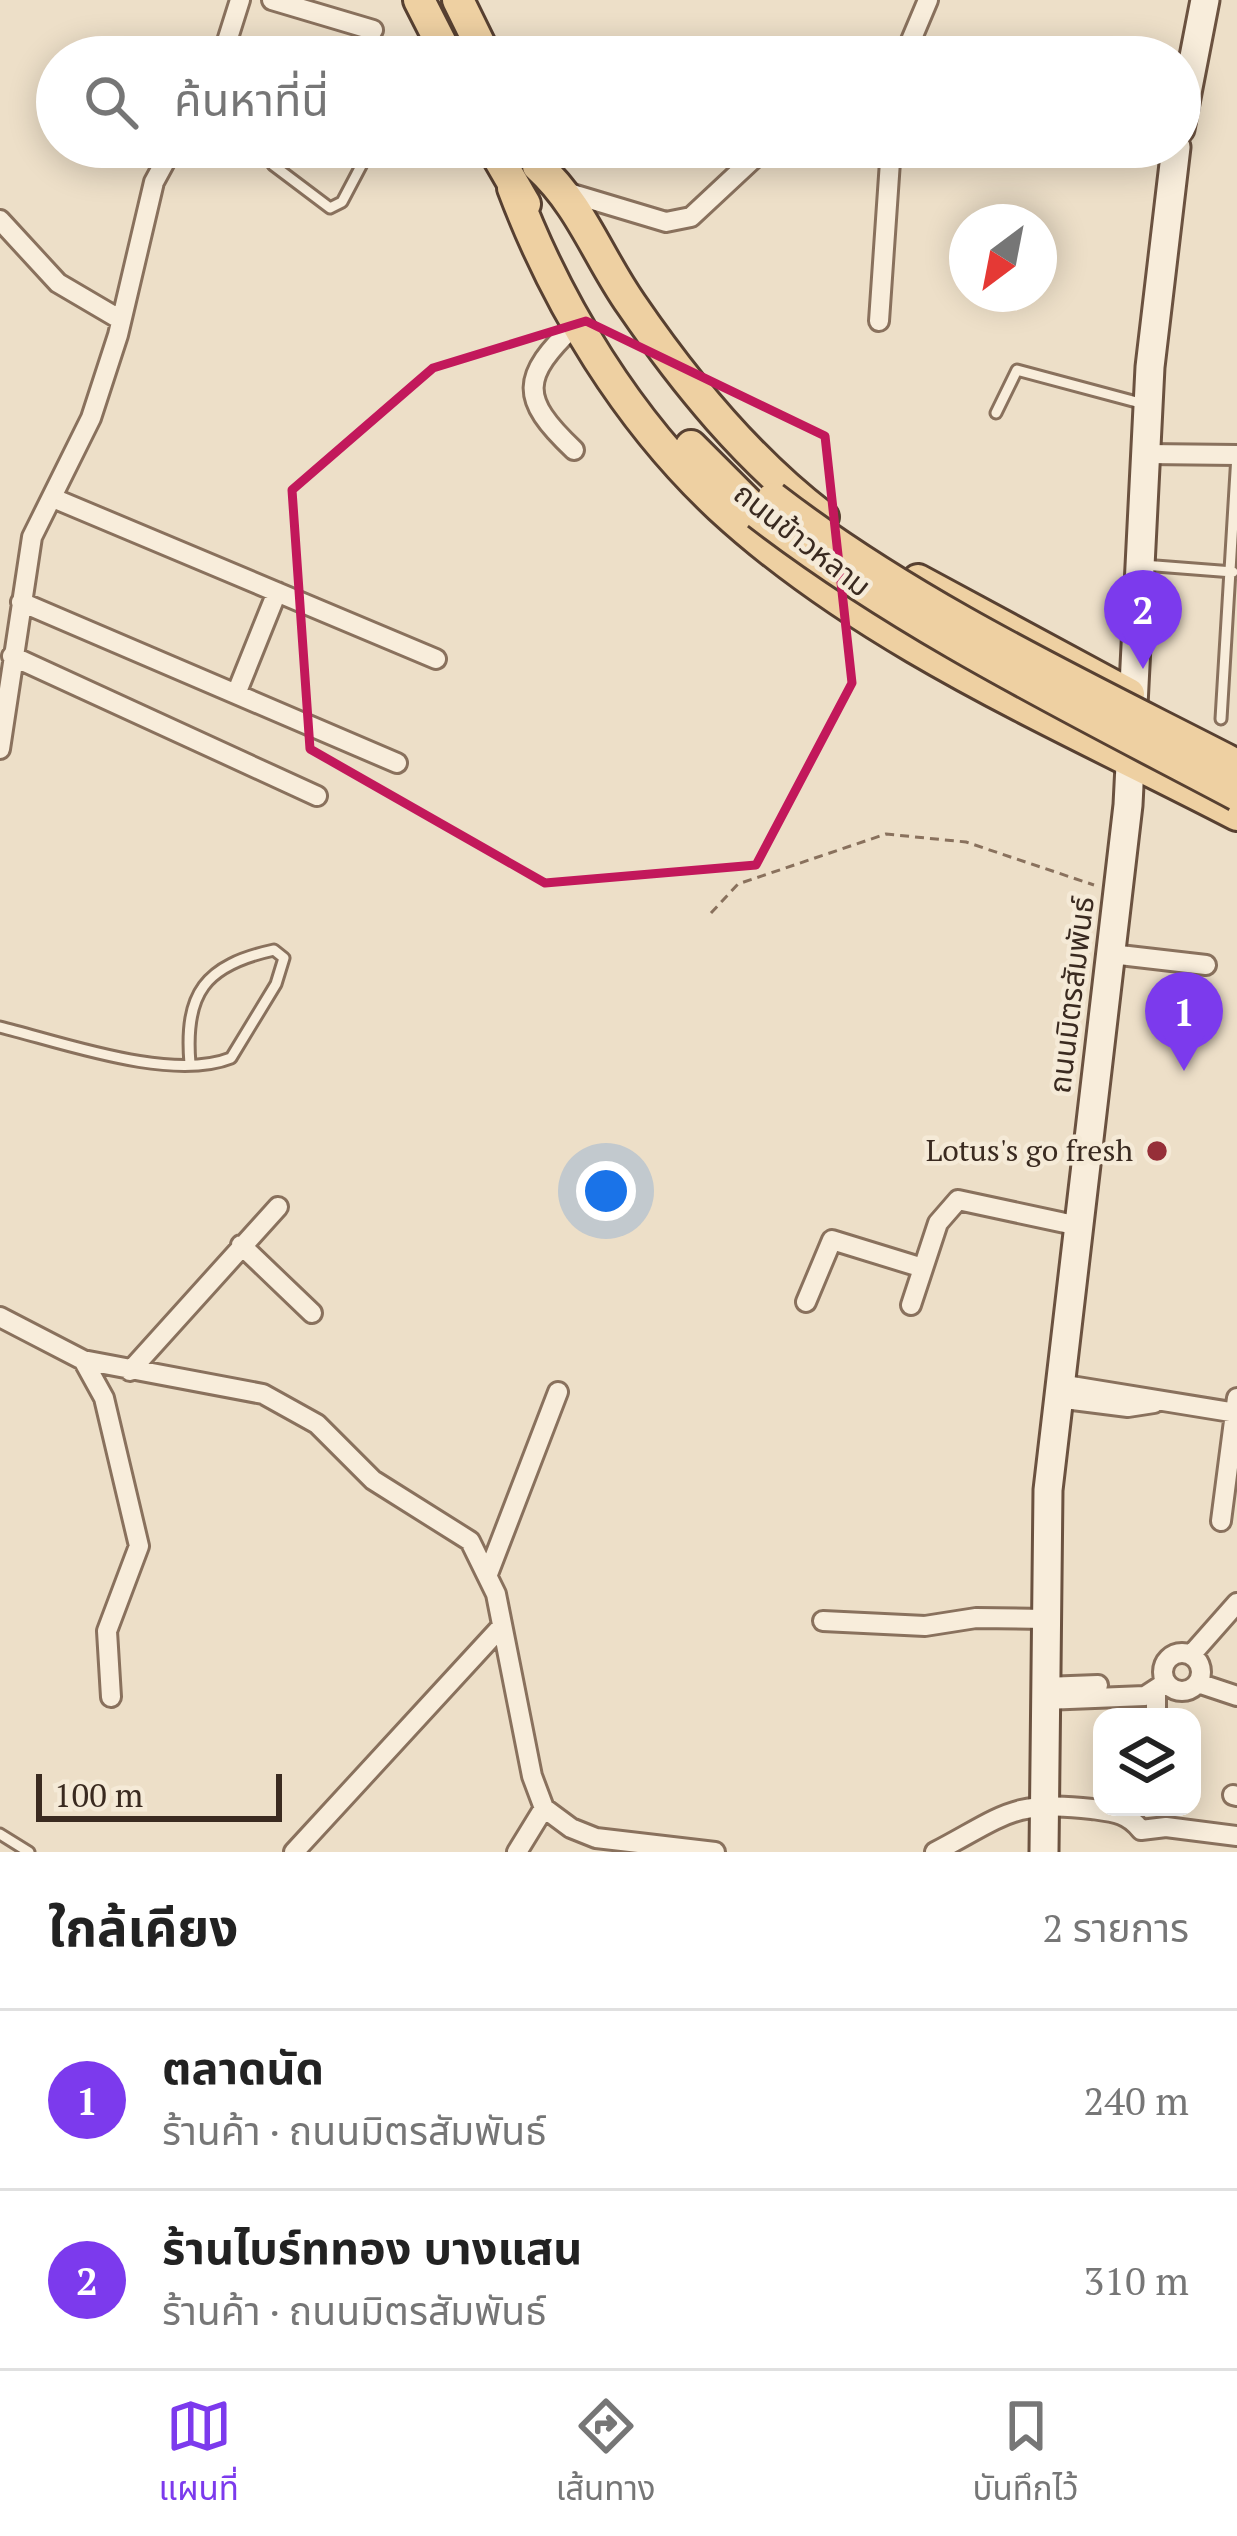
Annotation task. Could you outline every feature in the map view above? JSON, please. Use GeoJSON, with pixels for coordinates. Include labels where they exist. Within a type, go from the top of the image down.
{"type":"FeatureCollection","features":[{"type":"Feature","properties":{"kind":"main road"},"geometry":{"type":"LineString","coordinates":[[419,0],[437,36]]}},
{"type":"Feature","properties":{"kind":"main road"},"geometry":{"type":"LineString","coordinates":[[458,0],[476,36]]}},
{"type":"Feature","properties":{"kind":"main road","name":"ถนนข้าวหลาม"},"geometry":{"type":"LineString","coordinates":[[502,168],[598,322],[673,428],[841,577],[1235,808]]}},
{"type":"Feature","properties":{"kind":"main road","name":"ถนนข้าวหลาม"},"geometry":{"type":"LineString","coordinates":[[540,168],[613,310],[766,506],[928,604],[1237,765]]}},
{"type":"Feature","properties":{"kind":"main road"},"geometry":{"type":"LineString","coordinates":[[544,168],[566,191],[628,301],[702,400],[787,489],[929,594],[930,613],[914,634],[883,628]]}},
{"type":"Feature","properties":{"kind":"main road"},"geometry":{"type":"LineString","coordinates":[[513,188],[538,253],[575,325],[649,426],[718,506],[796,570],[883,628],[1037,713],[1235,808]]}},
{"type":"Feature","properties":{"kind":"main road"},"geometry":{"type":"LineString","coordinates":[[902,572],[1237,751]]}},
{"type":"Feature","properties":{"kind":"main road"},"geometry":{"type":"LineString","coordinates":[[1037,713],[1070,720],[1088,711],[1091,699],[1061,657]]}},
{"type":"Feature","properties":{"kind":"main road"},"geometry":{"type":"LineString","coordinates":[[1235,808],[1198,777],[1208,757],[1237,751]]}},
{"type":"Feature","properties":{"kind":"street"},"geometry":{"type":"LineString","coordinates":[[229,36],[240,0]]}},
{"type":"Feature","properties":{"kind":"street"},"geometry":{"type":"LineString","coordinates":[[272,0],[373,30]]}},
{"type":"Feature","properties":{"kind":"street"},"geometry":{"type":"LineString","coordinates":[[913,36],[928,0]]}},
{"type":"Feature","properties":{"kind":"street"},"geometry":{"type":"LineString","coordinates":[[1198,36],[1205,0]]}},
{"type":"Feature","properties":{"kind":"street"},"geometry":{"type":"LineString","coordinates":[[0,748],[8,632],[21,602],[32,537],[92,418],[162,168]]}},
{"type":"Feature","properties":{"kind":"street"},"geometry":{"type":"LineString","coordinates":[[566,191],[666,222],[691,218],[744,168]]}},
{"type":"Feature","properties":{"kind":"street"},"geometry":{"type":"LineString","coordinates":[[879,321],[890,168]]}},
{"type":"Feature","properties":{"kind":"street","name":"ถนนมิตรสัมพันธ์"},"geometry":{"type":"LineString","coordinates":[[1044,1852],[1048,1490],[1132,759],[1156,289],[1174,168]]}},
{"type":"Feature","properties":{"kind":"street"},"geometry":{"type":"LineString","coordinates":[[0,220],[58,283],[122,320]]}},
{"type":"Feature","properties":{"kind":"street"},"geometry":{"type":"LineString","coordinates":[[574,450],[539,417],[531,394],[535,370],[575,325]]}},
{"type":"Feature","properties":{"kind":"street"},"geometry":{"type":"LineString","coordinates":[[1147,454],[1237,455]]}},
{"type":"Feature","properties":{"kind":"street"},"geometry":{"type":"LineString","coordinates":[[53,498],[436,659]]}},
{"type":"Feature","properties":{"kind":"street"},"geometry":{"type":"LineString","coordinates":[[236,694],[277,592]]}},
{"type":"Feature","properties":{"kind":"street"},"geometry":{"type":"LineString","coordinates":[[21,602],[397,763]]}},
{"type":"Feature","properties":{"kind":"street"},"geometry":{"type":"LineString","coordinates":[[8,663],[317,796]]}},
{"type":"Feature","properties":{"kind":"street"},"geometry":{"type":"LineString","coordinates":[[1111,954],[1206,965]]}},
{"type":"Feature","properties":{"kind":"street"},"geometry":{"type":"LineString","coordinates":[[910,1305],[938,1223],[958,1200],[1079,1226]]}},
{"type":"Feature","properties":{"kind":"street"},"geometry":{"type":"LineString","coordinates":[[130,1371],[278,1207]]}},
{"type":"Feature","properties":{"kind":"street"},"geometry":{"type":"LineString","coordinates":[[806,1302],[832,1240],[923,1268]]}},
{"type":"Feature","properties":{"kind":"street"},"geometry":{"type":"LineString","coordinates":[[241,1245],[311,1313]]}},
{"type":"Feature","properties":{"kind":"street"},"geometry":{"type":"LineString","coordinates":[[0,1317],[83,1360],[263,1394],[296,1408],[373,1480],[470,1540],[488,1574],[532,1776],[544,1808],[571,1828],[596,1838],[715,1852]]}},
{"type":"Feature","properties":{"kind":"street"},"geometry":{"type":"LineString","coordinates":[[83,1360],[104,1398],[139,1546],[106,1631],[113,1676],[110,1697]]}},
{"type":"Feature","properties":{"kind":"street"},"geometry":{"type":"LineString","coordinates":[[1058,1391],[1236,1408],[1221,1521]]}},
{"type":"Feature","properties":{"kind":"street"},"geometry":{"type":"LineString","coordinates":[[488,1574],[558,1392]]}},
{"type":"Feature","properties":{"kind":"street"},"geometry":{"type":"LineString","coordinates":[[1157,1708],[1168,1659],[1191,1655],[1237,1603]]}},
{"type":"Feature","properties":{"kind":"street"},"geometry":{"type":"LineString","coordinates":[[823,1621],[925,1626],[976,1618],[1045,1619]]}},
{"type":"Feature","properties":{"kind":"street"},"geometry":{"type":"LineString","coordinates":[[294,1852],[502,1626]]}},
{"type":"Feature","properties":{"kind":"street"},"geometry":{"type":"LineString","coordinates":[[1191,1655],[1200,1664],[1198,1682]]}},
{"type":"Feature","properties":{"kind":"street"},"geometry":{"type":"LineString","coordinates":[[1044,1693],[1161,1686],[1182,1691],[1198,1682],[1237,1696]]}},
{"type":"Feature","properties":{"kind":"street"},"geometry":{"type":"LineString","coordinates":[[935,1852],[1020,1806],[1045,1803],[1131,1817],[1142,1830],[1145,1852]]}},
{"type":"Feature","properties":{"kind":"street"},"geometry":{"type":"LineString","coordinates":[[517,1852],[544,1808]]}},
{"type":"Feature","properties":{"kind":"street"},"geometry":{"type":"LineString","coordinates":[[1142,1830],[1166,1827],[1237,1836]]}},
{"type":"Feature","properties":{"kind":"lane"},"geometry":{"type":"LineString","coordinates":[[277,168],[330,208],[342,202],[360,168]]}},
{"type":"Feature","properties":{"kind":"lane"},"geometry":{"type":"LineString","coordinates":[[996,413],[1017,370],[1149,406]]}},
{"type":"Feature","properties":{"kind":"lane"},"geometry":{"type":"LineString","coordinates":[[1221,719],[1237,455]]}},
{"type":"Feature","properties":{"kind":"lane"},"geometry":{"type":"LineString","coordinates":[[1143,565],[1233,572]]}},
{"type":"Feature","properties":{"kind":"lane"},"geometry":{"type":"LineString","coordinates":[[0,1027],[120,1056],[190,1064],[231,1058],[276,984],[284,958],[274,950],[242,955],[203,985],[190,1005],[190,1064]]}},
{"type":"Feature","properties":{"kind":"lane"},"geometry":{"type":"LineString","coordinates":[[0,1834],[29,1852]]}},
{"type":"Feature","properties":{"kind":"path"},"geometry":{"type":"LineString","coordinates":[[711,913],[738,884],[886,833],[966,842],[1118,894]]}},
{"type":"Feature","properties":{"kind":"highlighted area"},"geometry":{"type":"Polygon","coordinates":[[[586,321],[825,436],[852,683],[756,865],[545,883],[310,749],[292,490],[433,368],[586,321]]]}},
{"type":"Feature","properties":{"kind":"place","name":"ร้านไบร์ททอง บางแสน"},"geometry":{"type":"Point","coordinates":[1143,669]}},
{"type":"Feature","properties":{"kind":"place","name":"ตลาดนัด"},"geometry":{"type":"Point","coordinates":[1184,1071]}},
{"type":"Feature","properties":{"kind":"place","name":"Lotus's go fresh"},"geometry":{"type":"Point","coordinates":[1157,1151]}}]}
